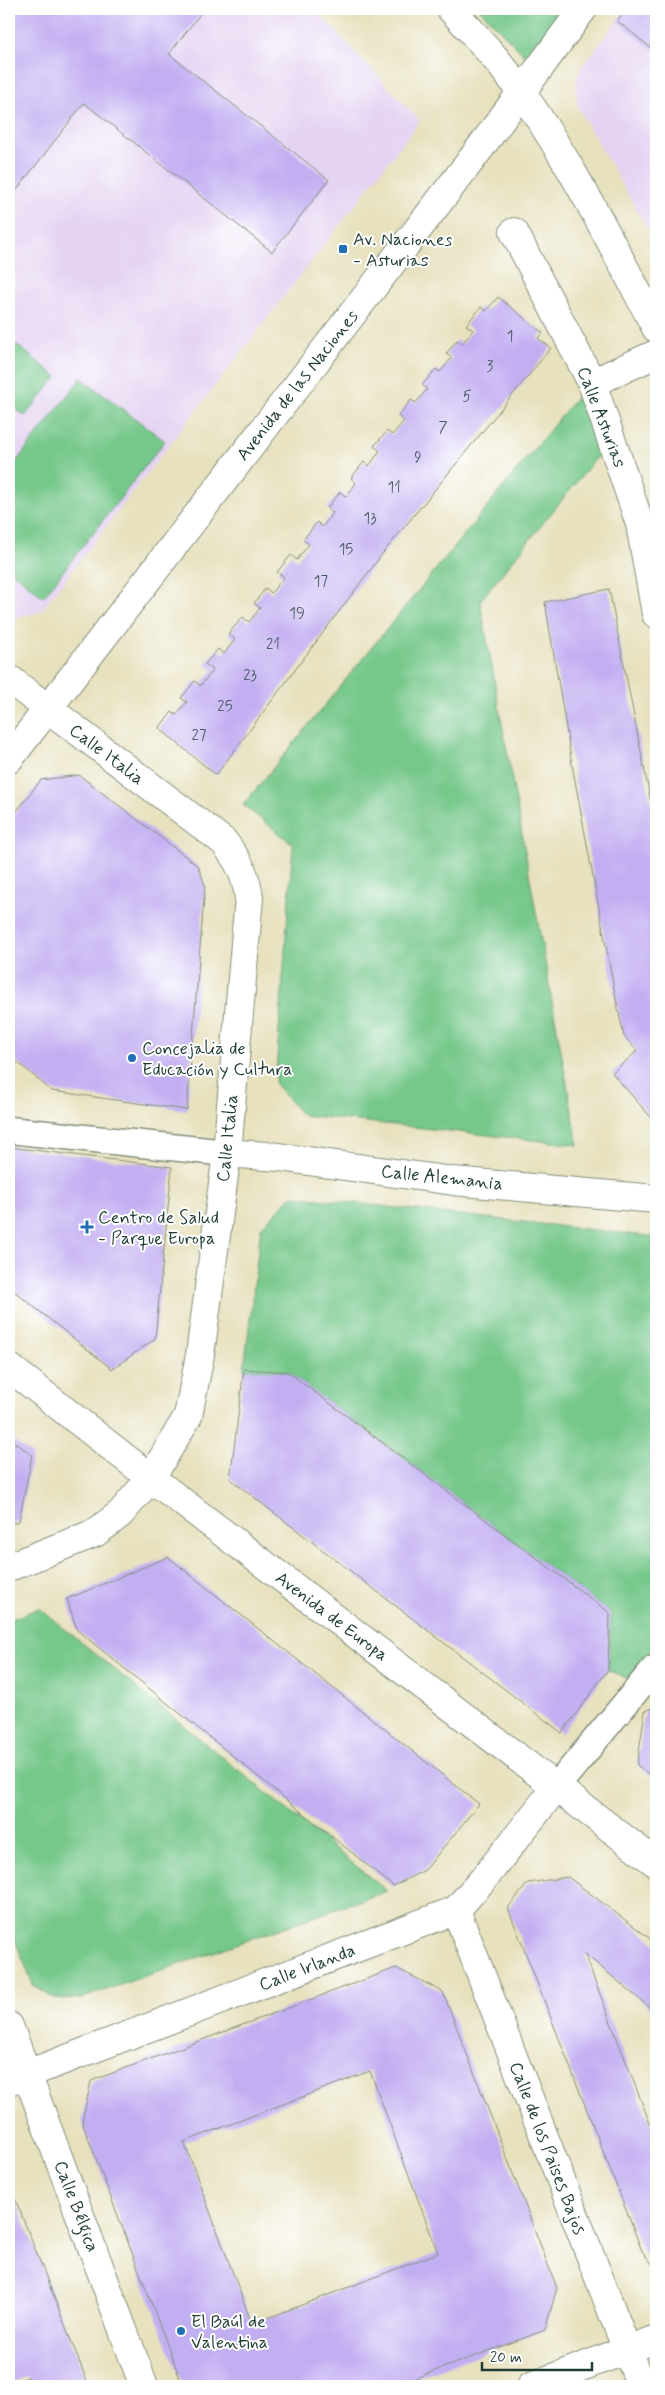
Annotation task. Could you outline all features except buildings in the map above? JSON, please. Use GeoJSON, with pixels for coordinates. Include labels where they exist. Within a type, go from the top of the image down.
{"type":"FeatureCollection","features":[{"type":"Feature","properties":{"kind":"street"},"geometry":{"type":"LineString","coordinates":[[451,9],[490,52],[522,92],[568,162],[656,328]]}},
{"type":"Feature","properties":{"kind":"street","name":"Avenida de las Naciones"},"geometry":{"type":"LineString","coordinates":[[9,760],[522,92],[583,9]]}},
{"type":"Feature","properties":{"kind":"street","name":"Calle Asturias"},"geometry":{"type":"LineString","coordinates":[[514,232],[592,383],[640,524],[656,614]]}},
{"type":"Feature","properties":{"kind":"street"},"geometry":{"type":"LineString","coordinates":[[592,383],[656,354]]}},
{"type":"Feature","properties":{"kind":"street","name":"Calle Italia"},"geometry":{"type":"LineString","coordinates":[[9,679],[224,842],[240,863],[246,877],[249,897],[227,1153],[195,1387],[188,1416],[151,1478],[120,1514],[95,1533],[9,1567]]}},
{"type":"Feature","properties":{"kind":"street"},"geometry":{"type":"LineString","coordinates":[[9,1130],[227,1153]]}},
{"type":"Feature","properties":{"kind":"street","name":"Calle Alemania"},"geometry":{"type":"LineString","coordinates":[[227,1153],[279,1157],[453,1181],[656,1198]]}},
{"type":"Feature","properties":{"kind":"street","name":"Avenida de Europa"},"geometry":{"type":"LineString","coordinates":[[9,1368],[656,1863]]}},
{"type":"Feature","properties":{"kind":"street"},"geometry":{"type":"LineString","coordinates":[[557,1786],[654,1669],[656,1671]]}},
{"type":"Feature","properties":{"kind":"street","name":"Calle Irlanda"},"geometry":{"type":"LineString","coordinates":[[18,2078],[456,1910],[486,1876],[557,1786]]}},
{"type":"Feature","properties":{"kind":"street","name":"Calle de los Paises Bajos"},"geometry":{"type":"LineString","coordinates":[[456,1910],[641,2386]]}},
{"type":"Feature","properties":{"kind":"street","name":"Calle Bélgica"},"geometry":{"type":"LineString","coordinates":[[9,2026],[18,2078],[144,2386]]}},
{"type":"Feature","properties":{"kind":"street"},"geometry":{"type":"LineString","coordinates":[[531,2386],[656,2339]]}},
{"type":"Feature","properties":{"kind":"shaded area"},"geometry":{"type":"Polygon","coordinates":[[[9,9],[315,9],[420,121],[40,612],[9,619],[9,9]]]}},
{"type":"Feature","properties":{"kind":"shaded area"},"geometry":{"type":"Polygon","coordinates":[[[617,21],[656,52],[656,244],[577,106],[576,81],[579,71],[617,21]]]}},
{"type":"Feature","properties":{"kind":"green space"},"geometry":{"type":"Polygon","coordinates":[[[479,9],[570,9],[530,61],[479,9]]]}},
{"type":"Feature","properties":{"kind":"green space"},"geometry":{"type":"Polygon","coordinates":[[[9,339],[57,377],[25,416],[9,404],[9,339]]]}},
{"type":"Feature","properties":{"kind":"green space"},"geometry":{"type":"Polygon","coordinates":[[[81,378],[165,441],[43,597],[9,569],[9,471],[81,378]]]}},
{"type":"Feature","properties":{"kind":"green space"},"geometry":{"type":"Polygon","coordinates":[[[580,393],[618,431],[480,601],[578,1145],[302,1115],[275,1084],[293,844],[243,805],[580,393]]]}},
{"type":"Feature","properties":{"kind":"green space"},"geometry":{"type":"Polygon","coordinates":[[[292,1196],[656,1237],[656,1691],[608,1670],[610,1613],[288,1372],[244,1369],[261,1227],[292,1196]]]}},
{"type":"Feature","properties":{"kind":"green space"},"geometry":{"type":"Polygon","coordinates":[[[39,1608],[387,1891],[83,1998],[54,1999],[33,1985],[9,1925],[9,1620],[39,1608]]]}},
{"type":"Feature","properties":{"kind":"place","name":"Av. Naciones - Asturias"},"geometry":{"type":"Point","coordinates":[343,249]}},
{"type":"Feature","properties":{"kind":"place","name":"Concejalia de Educación y Cultura"},"geometry":{"type":"Point","coordinates":[132,1058]}},
{"type":"Feature","properties":{"kind":"place","name":"Centro de Salud - Parque Europa"},"geometry":{"type":"Point","coordinates":[87,1227]}},
{"type":"Feature","properties":{"kind":"place","name":"El Baúl de Valentina"},"geometry":{"type":"Point","coordinates":[181,2331]}}]}
